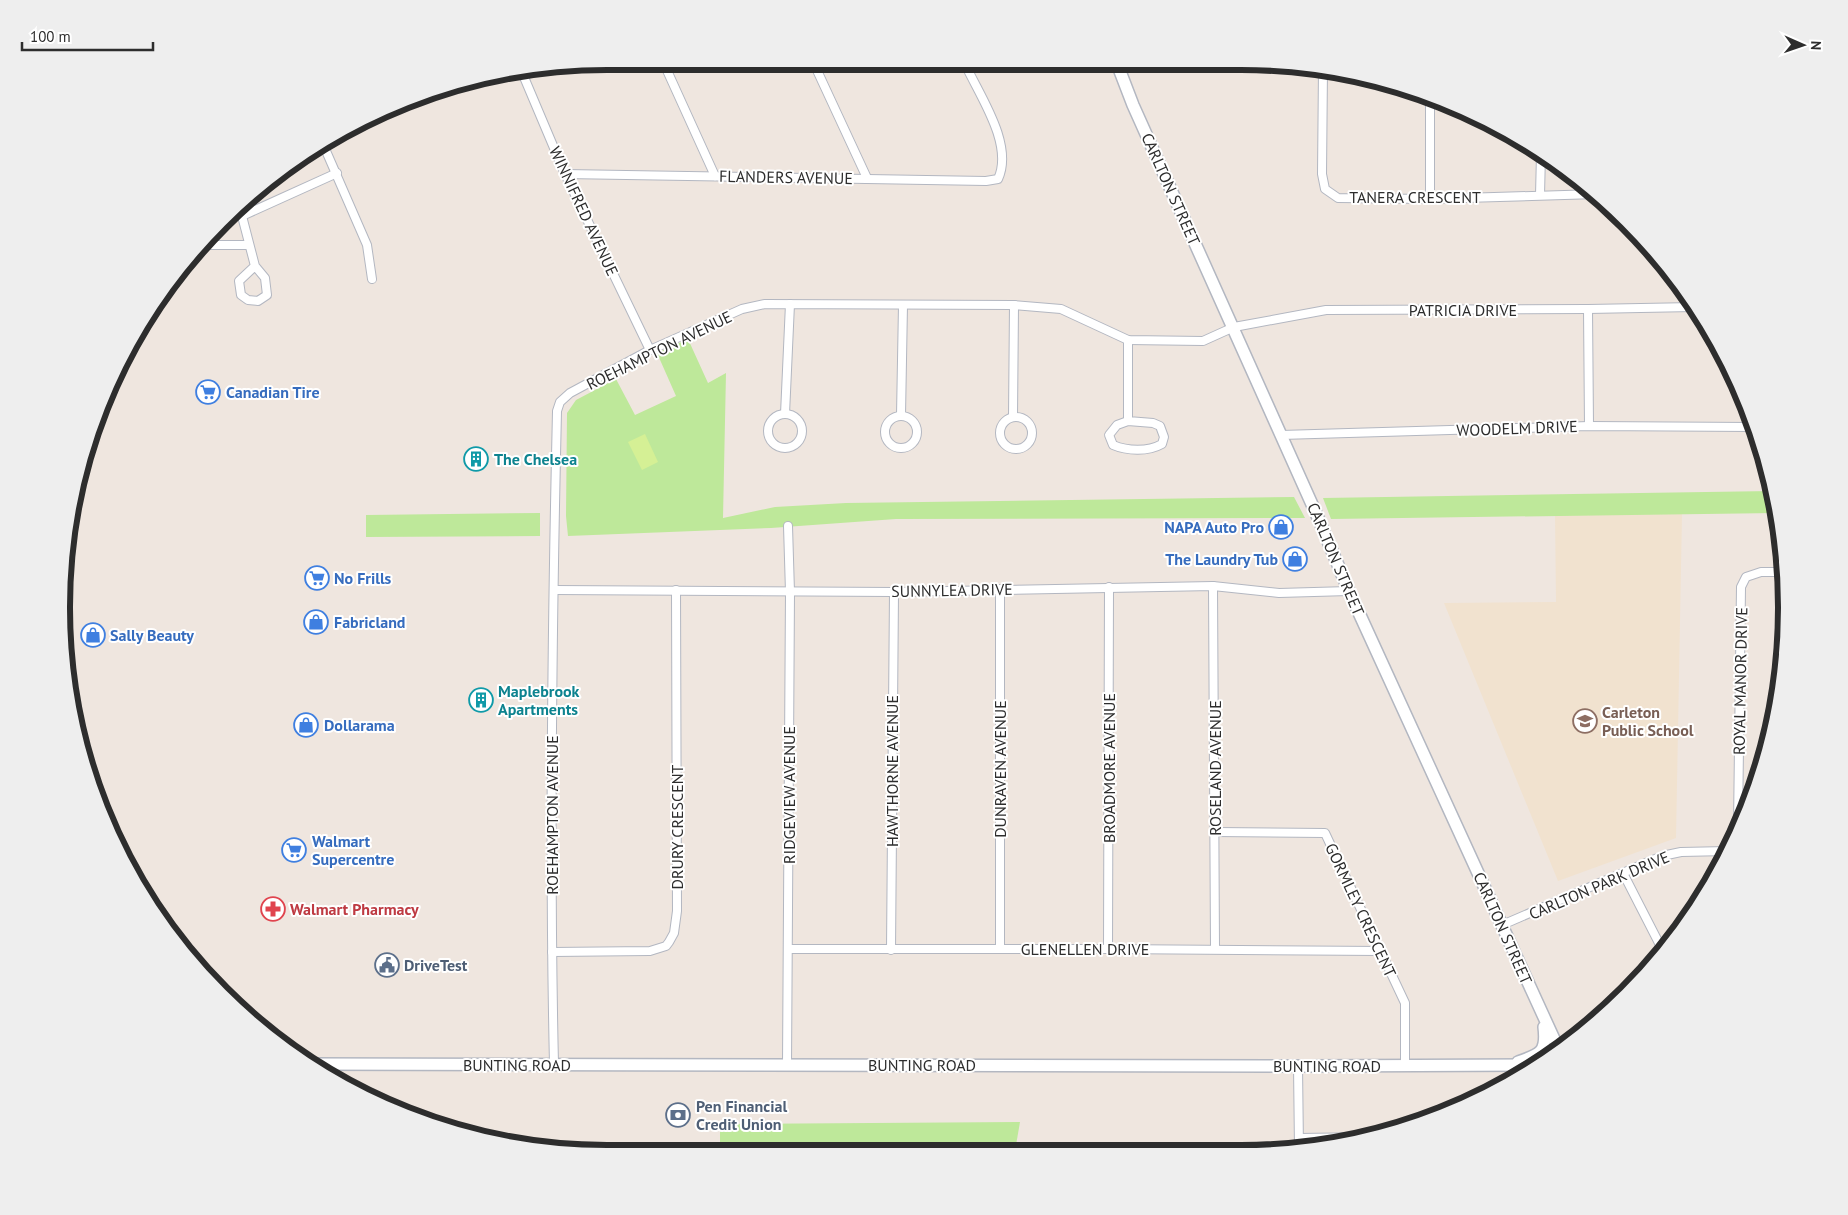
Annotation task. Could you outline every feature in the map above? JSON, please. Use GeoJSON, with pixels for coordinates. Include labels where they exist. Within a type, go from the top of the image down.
{"type":"FeatureCollection","features":[{"type":"Feature","properties":{"kind":"main road","name":"CARLTON STREET"},"geometry":{"type":"LineString","coordinates":[[1120,70],[1133,106],[1234,327],[1349,591],[1556,1043]]}},
{"type":"Feature","properties":{"kind":"main road"},"geometry":{"type":"LineString","coordinates":[[1510,1064],[1537,1055],[1543,1049],[1546,1040],[1543,1015]]}},
{"type":"Feature","properties":{"kind":"main road","name":"BUNTING ROAD"},"geometry":{"type":"LineString","coordinates":[[325,1064],[1298,1066],[1522,1064]]}},
{"type":"Feature","properties":{"kind":"street"},"geometry":{"type":"LineString","coordinates":[[667,70],[715,176]]}},
{"type":"Feature","properties":{"kind":"street"},"geometry":{"type":"LineString","coordinates":[[818,70],[867,178]]}},
{"type":"Feature","properties":{"kind":"street","name":"FLANDERS AVENUE"},"geometry":{"type":"LineString","coordinates":[[565,174],[998,179],[1002,170],[1002,148],[996,128],[968,70]]}},
{"type":"Feature","properties":{"kind":"street","name":"WINNIFRED AVENUE"},"geometry":{"type":"LineString","coordinates":[[524,77],[565,174],[650,350]]}},
{"type":"Feature","properties":{"kind":"street","name":"TANERA CRESCENT"},"geometry":{"type":"LineString","coordinates":[[1323,77],[1322,174],[1326,189],[1338,198],[1430,199],[1584,194]]}},
{"type":"Feature","properties":{"kind":"street"},"geometry":{"type":"LineString","coordinates":[[1430,105],[1430,199]]}},
{"type":"Feature","properties":{"kind":"street"},"geometry":{"type":"LineString","coordinates":[[326,150],[367,245],[372,279]]}},
{"type":"Feature","properties":{"kind":"street"},"geometry":{"type":"LineString","coordinates":[[1540,195],[1541,162]]}},
{"type":"Feature","properties":{"kind":"street"},"geometry":{"type":"LineString","coordinates":[[255,266],[239,280],[241,294],[248,300],[258,301],[267,295],[265,278],[255,266],[242,216],[336,173]]}},
{"type":"Feature","properties":{"kind":"street"},"geometry":{"type":"LineString","coordinates":[[210,245],[249,245]]}},
{"type":"Feature","properties":{"kind":"street","name":"ROEHAMPTON AVENUE"},"geometry":{"type":"LineString","coordinates":[[554,1064],[552,952],[554,590],[557,411],[560,402],[570,393],[650,350],[742,309],[765,304],[1014,305],[1062,309],[1128,340],[1203,340],[1234,327]]}},
{"type":"Feature","properties":{"kind":"street"},"geometry":{"type":"LineString","coordinates":[[785,414],[790,304]]}},
{"type":"Feature","properties":{"kind":"street"},"geometry":{"type":"LineString","coordinates":[[901,416],[903,305]]}},
{"type":"Feature","properties":{"kind":"street"},"geometry":{"type":"LineString","coordinates":[[1014,305],[1014,417]]}},
{"type":"Feature","properties":{"kind":"street","name":"PATRICIA DRIVE"},"geometry":{"type":"LineString","coordinates":[[1234,327],[1326,310],[1686,307]]}},
{"type":"Feature","properties":{"kind":"street"},"geometry":{"type":"LineString","coordinates":[[1588,309],[1589,426]]}},
{"type":"Feature","properties":{"kind":"street"},"geometry":{"type":"LineString","coordinates":[[1128,340],[1128,421]]}},
{"type":"Feature","properties":{"kind":"street"},"geometry":{"type":"LineString","coordinates":[[785,414],[798,420],[802,430],[799,440],[787,448],[776,445],[769,432],[771,422],[785,414]]}},
{"type":"Feature","properties":{"kind":"street"},"geometry":{"type":"LineString","coordinates":[[901,416],[914,421],[918,431],[915,441],[902,448],[892,446],[885,433],[885,428],[890,420],[901,416]]}},
{"type":"Feature","properties":{"kind":"street"},"geometry":{"type":"LineString","coordinates":[[1014,417],[1019,417],[1028,422],[1032,433],[1029,443],[1019,449],[1009,448],[1001,441],[1000,436],[1000,430],[1004,421],[1014,417]]}},
{"type":"Feature","properties":{"kind":"street"},"geometry":{"type":"LineString","coordinates":[[1128,421],[1153,423],[1160,426],[1164,436],[1162,444],[1154,448],[1124,450],[1113,444],[1109,435],[1117,425],[1128,421]]}},
{"type":"Feature","properties":{"kind":"street","name":"WOODELM DRIVE"},"geometry":{"type":"LineString","coordinates":[[1281,435],[1589,426],[1746,427]]}},
{"type":"Feature","properties":{"kind":"street","name":"RIDGEVIEW AVENUE"},"geometry":{"type":"LineString","coordinates":[[787,1065],[790,592],[788,526]]}},
{"type":"Feature","properties":{"kind":"street","name":"ROYAL MANOR DRIVE"},"geometry":{"type":"LineString","coordinates":[[1738,810],[1741,587],[1746,577],[1761,572],[1777,572]]}},
{"type":"Feature","properties":{"kind":"street","name":"SUNNYLEA DRIVE"},"geometry":{"type":"LineString","coordinates":[[554,590],[894,592],[1213,586],[1279,593],[1349,591]]}},
{"type":"Feature","properties":{"kind":"street","name":"ROSELAND AVENUE"},"geometry":{"type":"LineString","coordinates":[[1213,586],[1215,949]]}},
{"type":"Feature","properties":{"kind":"street","name":"BROADMORE AVENUE"},"geometry":{"type":"LineString","coordinates":[[1108,948],[1109,587]]}},
{"type":"Feature","properties":{"kind":"street","name":"DUNRAVEN AVENUE"},"geometry":{"type":"LineString","coordinates":[[1000,589],[1000,949]]}},
{"type":"Feature","properties":{"kind":"street","name":"DRURY CRESCENT"},"geometry":{"type":"LineString","coordinates":[[552,952],[650,951],[666,946],[674,933],[677,911],[676,590]]}},
{"type":"Feature","properties":{"kind":"street","name":"HAWTHORNE AVENUE"},"geometry":{"type":"LineString","coordinates":[[891,950],[894,592]]}},
{"type":"Feature","properties":{"kind":"street","name":"GORMLEY CRESCENT"},"geometry":{"type":"LineString","coordinates":[[1215,832],[1325,833],[1405,1004],[1405,1066]]}},
{"type":"Feature","properties":{"kind":"street","name":"CARLTON PARK DRIVE"},"geometry":{"type":"LineString","coordinates":[[1502,925],[1662,856],[1681,852],[1720,851]]}},
{"type":"Feature","properties":{"kind":"street"},"geometry":{"type":"LineString","coordinates":[[1623,873],[1660,944]]}},
{"type":"Feature","properties":{"kind":"street","name":"GLENELLEN DRIVE"},"geometry":{"type":"LineString","coordinates":[[788,949],[1108,948],[1381,951]]}},
{"type":"Feature","properties":{"kind":"street"},"geometry":{"type":"LineString","coordinates":[[1298,1066],[1299,1141]]}},
{"type":"Feature","properties":{"kind":"street"},"geometry":{"type":"LineString","coordinates":[[1299,1138],[1319,1139]]}},
{"type":"Feature","properties":{"kind":"shaded area","name":"Carleton Public School"},"geometry":{"type":"Polygon","coordinates":[[[1682,514],[1676,838],[1558,881],[1444,603],[1556,602],[1555,515],[1682,514]]]}},
{"type":"Feature","properties":{"kind":"green space"},"geometry":{"type":"Polygon","coordinates":[[[688,339],[708,383],[726,373],[723,518],[775,507],[846,503],[1294,497],[1305,518],[896,519],[771,528],[568,536],[566,516],[567,413],[576,400],[616,379],[635,415],[676,396],[657,353],[688,339]]]}},
{"type":"Feature","properties":{"kind":"green space"},"geometry":{"type":"Polygon","coordinates":[[[645,434],[658,462],[642,470],[628,442],[645,434]]]}},
{"type":"Feature","properties":{"kind":"green space"},"geometry":{"type":"Polygon","coordinates":[[[1765,491],[1769,513],[1331,519],[1323,498],[1765,491]]]}},
{"type":"Feature","properties":{"kind":"green space"},"geometry":{"type":"Polygon","coordinates":[[[540,513],[540,536],[366,537],[366,515],[540,513]]]}},
{"type":"Feature","properties":{"kind":"green space"},"geometry":{"type":"Polygon","coordinates":[[[1020,1122],[1016,1145],[720,1145],[720,1124],[1020,1122]]]}},
{"type":"Feature","properties":{"kind":"place","name":"Canadian Tire"},"geometry":{"type":"Point","coordinates":[208,392]}},
{"type":"Feature","properties":{"kind":"place","name":"The Chelsea"},"geometry":{"type":"Point","coordinates":[476,459]}},
{"type":"Feature","properties":{"kind":"place","name":"NAPA Auto Pro"},"geometry":{"type":"Point","coordinates":[1281,527]}},
{"type":"Feature","properties":{"kind":"place","name":"The Laundry Tub"},"geometry":{"type":"Point","coordinates":[1295,559]}},
{"type":"Feature","properties":{"kind":"place","name":"No Frills"},"geometry":{"type":"Point","coordinates":[317,578]}},
{"type":"Feature","properties":{"kind":"place","name":"Fabricland"},"geometry":{"type":"Point","coordinates":[316,622]}},
{"type":"Feature","properties":{"kind":"place","name":"Sally Beauty"},"geometry":{"type":"Point","coordinates":[93,635]}},
{"type":"Feature","properties":{"kind":"place","name":"Maplebrook Apartments"},"geometry":{"type":"Point","coordinates":[481,700]}},
{"type":"Feature","properties":{"kind":"place","name":"Carleton Public School"},"geometry":{"type":"Point","coordinates":[1585,721]}},
{"type":"Feature","properties":{"kind":"place","name":"Dollarama"},"geometry":{"type":"Point","coordinates":[306,725]}},
{"type":"Feature","properties":{"kind":"place","name":"Walmart Supercentre"},"geometry":{"type":"Point","coordinates":[294,850]}},
{"type":"Feature","properties":{"kind":"place","name":"Walmart Pharmacy"},"geometry":{"type":"Point","coordinates":[273,909]}},
{"type":"Feature","properties":{"kind":"place","name":"DriveTest"},"geometry":{"type":"Point","coordinates":[387,965]}},
{"type":"Feature","properties":{"kind":"place","name":"Pen Financial Credit Union"},"geometry":{"type":"Point","coordinates":[678,1115]}}]}
